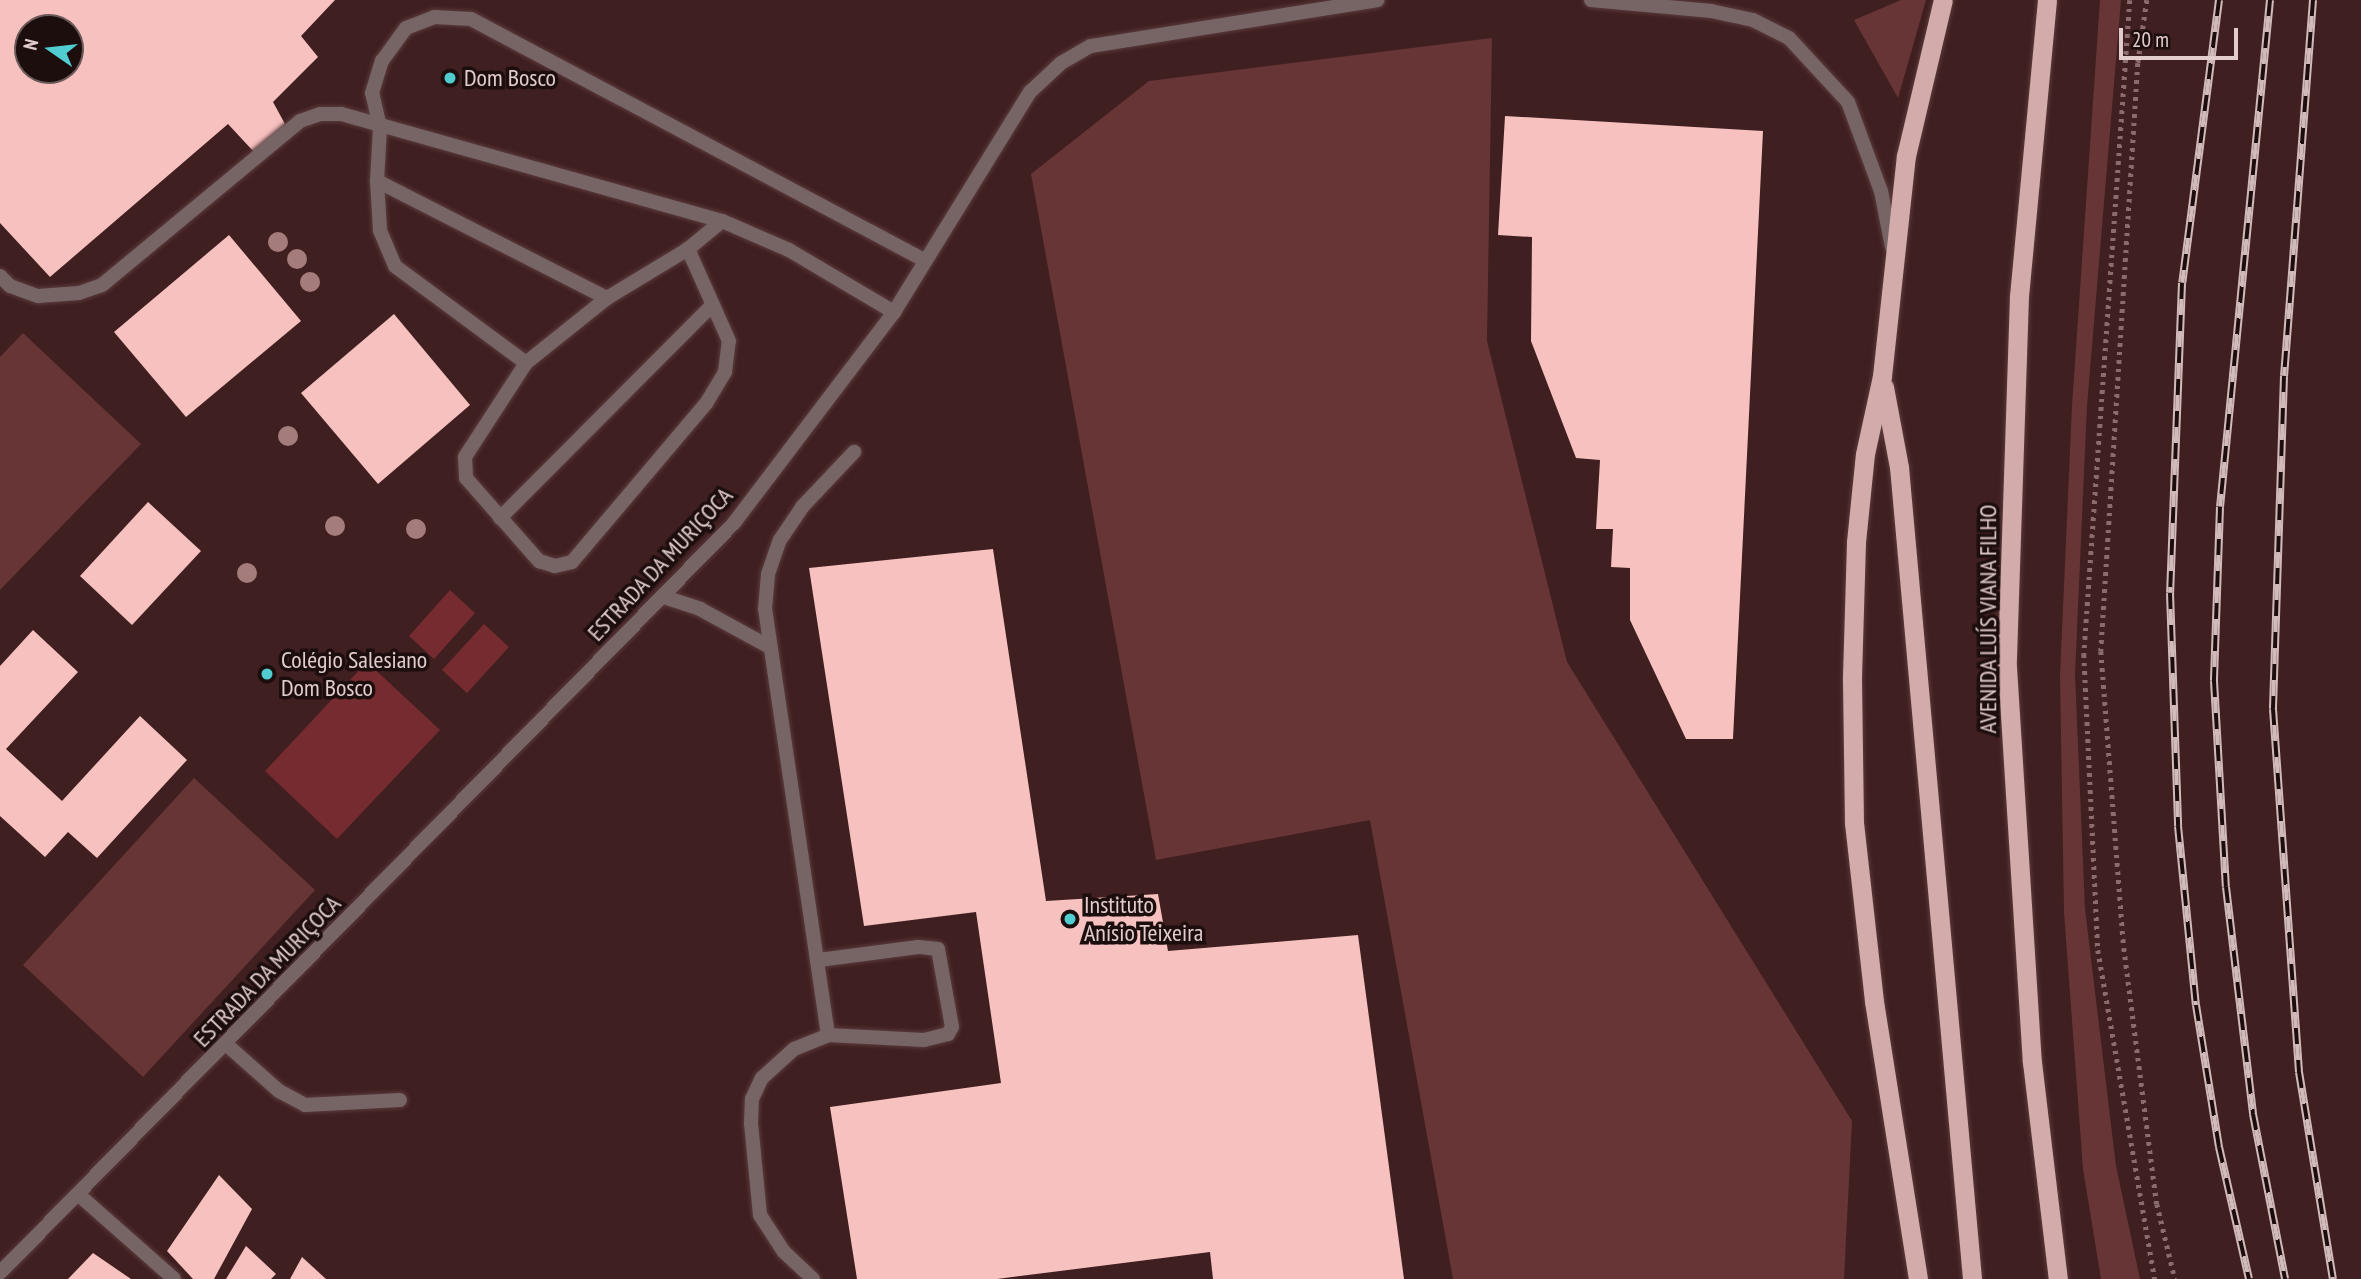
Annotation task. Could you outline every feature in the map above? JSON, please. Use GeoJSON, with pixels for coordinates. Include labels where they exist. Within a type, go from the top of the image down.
{"type":"FeatureCollection","features":[{"type":"Feature","properties":{"kind":"highway"},"geometry":{"type":"LineString","coordinates":[[1918,1279],[1874,1001],[1854,823],[1856,541],[1865,454],[1882,376],[1893,253],[1906,156],[1943,0]]}},
{"type":"Feature","properties":{"kind":"highway","name":"AVENIDA LUÍS VIANA FILHO"},"geometry":{"type":"LineString","coordinates":[[2047,0],[2019,296],[2007,667],[2032,1062],[2057,1279]]}},
{"type":"Feature","properties":{"kind":"highway"},"geometry":{"type":"LineString","coordinates":[[1882,376],[1899,467],[1972,1279]]}},
{"type":"Feature","properties":{"kind":"street","name":"ESTRADA DA MURIÇOCA"},"geometry":{"type":"LineString","coordinates":[[0,1273],[80,1196],[734,523],[894,312],[923,260],[1030,92],[1060,63],[1104,44],[1377,0]]}},
{"type":"Feature","properties":{"kind":"street"},"geometry":{"type":"LineString","coordinates":[[1591,0],[1711,11],[1753,20],[1789,38],[1848,102],[1881,191],[1893,253]]}},
{"type":"Feature","properties":{"kind":"street"},"geometry":{"type":"LineString","coordinates":[[526,363],[395,266],[380,230],[377,181],[380,127],[372,93],[382,61],[407,28],[434,17],[471,19],[923,260]]}},
{"type":"Feature","properties":{"kind":"street"},"geometry":{"type":"LineString","coordinates":[[0,276],[10,286],[38,296],[79,293],[102,285],[300,121],[320,114],[341,114],[722,221],[789,250],[894,312]]}},
{"type":"Feature","properties":{"kind":"street"},"geometry":{"type":"LineString","coordinates":[[377,181],[607,298]]}},
{"type":"Feature","properties":{"kind":"street"},"geometry":{"type":"LineString","coordinates":[[688,249],[729,341],[725,372],[707,402],[572,562],[555,566],[539,561],[466,478],[466,457],[526,363],[607,298],[688,249],[722,221]]}},
{"type":"Feature","properties":{"kind":"street"},"geometry":{"type":"LineString","coordinates":[[500,519],[712,304]]}},
{"type":"Feature","properties":{"kind":"street"},"geometry":{"type":"LineString","coordinates":[[828,1035],[819,960],[768,646],[768,574],[780,540],[802,507],[854,452]]}},
{"type":"Feature","properties":{"kind":"street"},"geometry":{"type":"LineString","coordinates":[[664,597],[701,609],[768,646]]}},
{"type":"Feature","properties":{"kind":"street"},"geometry":{"type":"LineString","coordinates":[[813,1279],[785,1252],[760,1215],[753,1164],[752,1099],[775,1062],[828,1035],[924,1040],[948,1034],[951,1027],[944,967],[938,949],[929,947],[819,960]]}},
{"type":"Feature","properties":{"kind":"street"},"geometry":{"type":"LineString","coordinates":[[227,1045],[279,1091],[305,1105],[400,1100]]}},
{"type":"Feature","properties":{"kind":"street"},"geometry":{"type":"LineString","coordinates":[[80,1196],[174,1279]]}},
{"type":"Feature","properties":{"kind":"path"},"geometry":{"type":"LineString","coordinates":[[2130,0],[2084,654],[2098,950],[2155,1279]]}},
{"type":"Feature","properties":{"kind":"path"},"geometry":{"type":"LineString","coordinates":[[2147,0],[2138,63],[2101,651],[2124,948],[2157,1204],[2175,1279]]}},
{"type":"Feature","properties":{"kind":"shaded area"},"geometry":{"type":"Polygon","coordinates":[[[1901,0],[1926,0],[1898,98],[1854,20],[1901,0]]]}},
{"type":"Feature","properties":{"kind":"shaded area"},"geometry":{"type":"Polygon","coordinates":[[[2100,0],[2121,0],[2087,406],[2075,674],[2085,909],[2116,1166],[2140,1279],[2101,1279],[2083,1169],[2064,912],[2060,676],[2072,406],[2100,0]]]}},
{"type":"Feature","properties":{"kind":"shaded area"},"geometry":{"type":"Polygon","coordinates":[[[1492,38],[1487,341],[1567,662],[1852,1121],[1844,1279],[1453,1279],[1370,820],[1156,860],[1031,174],[1149,81],[1492,38]]]}},
{"type":"Feature","properties":{"kind":"shaded area"},"geometry":{"type":"Polygon","coordinates":[[[23,333],[141,444],[0,590],[0,357],[23,333]]]}},
{"type":"Feature","properties":{"kind":"shaded area"},"geometry":{"type":"Polygon","coordinates":[[[450,590],[475,613],[434,659],[409,636],[450,590]]]}},
{"type":"Feature","properties":{"kind":"shaded area"},"geometry":{"type":"Polygon","coordinates":[[[484,624],[509,647],[467,693],[442,670],[484,624]]]}},
{"type":"Feature","properties":{"kind":"shaded area"},"geometry":{"type":"Polygon","coordinates":[[[367,662],[440,730],[337,839],[265,771],[367,662]]]}},
{"type":"Feature","properties":{"kind":"shaded area"},"geometry":{"type":"Polygon","coordinates":[[[194,778],[315,890],[143,1077],[23,965],[194,778]]]}},
{"type":"Feature","properties":{"kind":"building"},"geometry":{"type":"Polygon","coordinates":[[[0,0],[335,0],[301,36],[318,57],[273,102],[285,124],[254,152],[228,124],[50,277],[0,223],[0,0]]]}},
{"type":"Feature","properties":{"kind":"building"},"geometry":{"type":"Polygon","coordinates":[[[1505,116],[1763,131],[1733,739],[1686,739],[1630,620],[1630,568],[1611,567],[1613,529],[1596,529],[1600,460],[1576,458],[1531,341],[1532,237],[1498,235],[1505,116]]]}},
{"type":"Feature","properties":{"kind":"building"},"geometry":{"type":"Polygon","coordinates":[[[229,235],[301,321],[186,417],[114,332],[229,235]]]}},
{"type":"Feature","properties":{"kind":"building"},"geometry":{"type":"Polygon","coordinates":[[[394,314],[470,405],[378,484],[301,393],[394,314]]]}},
{"type":"Feature","properties":{"kind":"building"},"geometry":{"type":"Polygon","coordinates":[[[148,502],[201,551],[132,625],[80,576],[148,502]]]}},
{"type":"Feature","properties":{"kind":"building","name":"Instituto Anísio Teixeira"},"geometry":{"type":"Polygon","coordinates":[[[993,549],[1046,901],[1158,894],[1168,951],[1358,935],[1404,1279],[1213,1279],[1210,1252],[997,1279],[857,1279],[830,1107],[1001,1083],[976,912],[864,926],[809,568],[993,549]]]}},
{"type":"Feature","properties":{"kind":"building"},"geometry":{"type":"Polygon","coordinates":[[[33,630],[78,672],[6,749],[62,801],[140,716],[187,760],[97,858],[68,832],[45,857],[0,816],[0,666],[33,630]]]}},
{"type":"Feature","properties":{"kind":"building"},"geometry":{"type":"Polygon","coordinates":[[[219,1175],[252,1209],[214,1279],[193,1279],[167,1251],[219,1175]]]}},
{"type":"Feature","properties":{"kind":"building"},"geometry":{"type":"Polygon","coordinates":[[[246,1246],[276,1274],[271,1279],[226,1279],[246,1246]]]}},
{"type":"Feature","properties":{"kind":"building"},"geometry":{"type":"Polygon","coordinates":[[[93,1253],[131,1279],[68,1279],[93,1253]]]}},
{"type":"Feature","properties":{"kind":"building"},"geometry":{"type":"Polygon","coordinates":[[[302,1257],[326,1279],[290,1279],[302,1257]]]}},
{"type":"Feature","properties":{"kind":"railway"},"geometry":{"type":"LineString","coordinates":[[2219,0],[2182,283],[2170,593],[2178,826],[2196,1005],[2219,1147],[2249,1279]]}},
{"type":"Feature","properties":{"kind":"railway"},"geometry":{"type":"LineString","coordinates":[[2270,0],[2220,507],[2214,681],[2226,887],[2253,1114],[2285,1279]]}},
{"type":"Feature","properties":{"kind":"railway"},"geometry":{"type":"LineString","coordinates":[[2313,0],[2284,376],[2273,709],[2299,1072],[2333,1279]]}},
{"type":"Feature","properties":{"kind":"place","name":"Dom Bosco"},"geometry":{"type":"Point","coordinates":[450,78]}},
{"type":"Feature","properties":{"kind":"place","name":"Colégio Salesiano Dom Bosco"},"geometry":{"type":"Point","coordinates":[267,674]}},
{"type":"Feature","properties":{"kind":"place","name":"Instituto Anísio Teixeira"},"geometry":{"type":"Point","coordinates":[1070,919]}}]}
